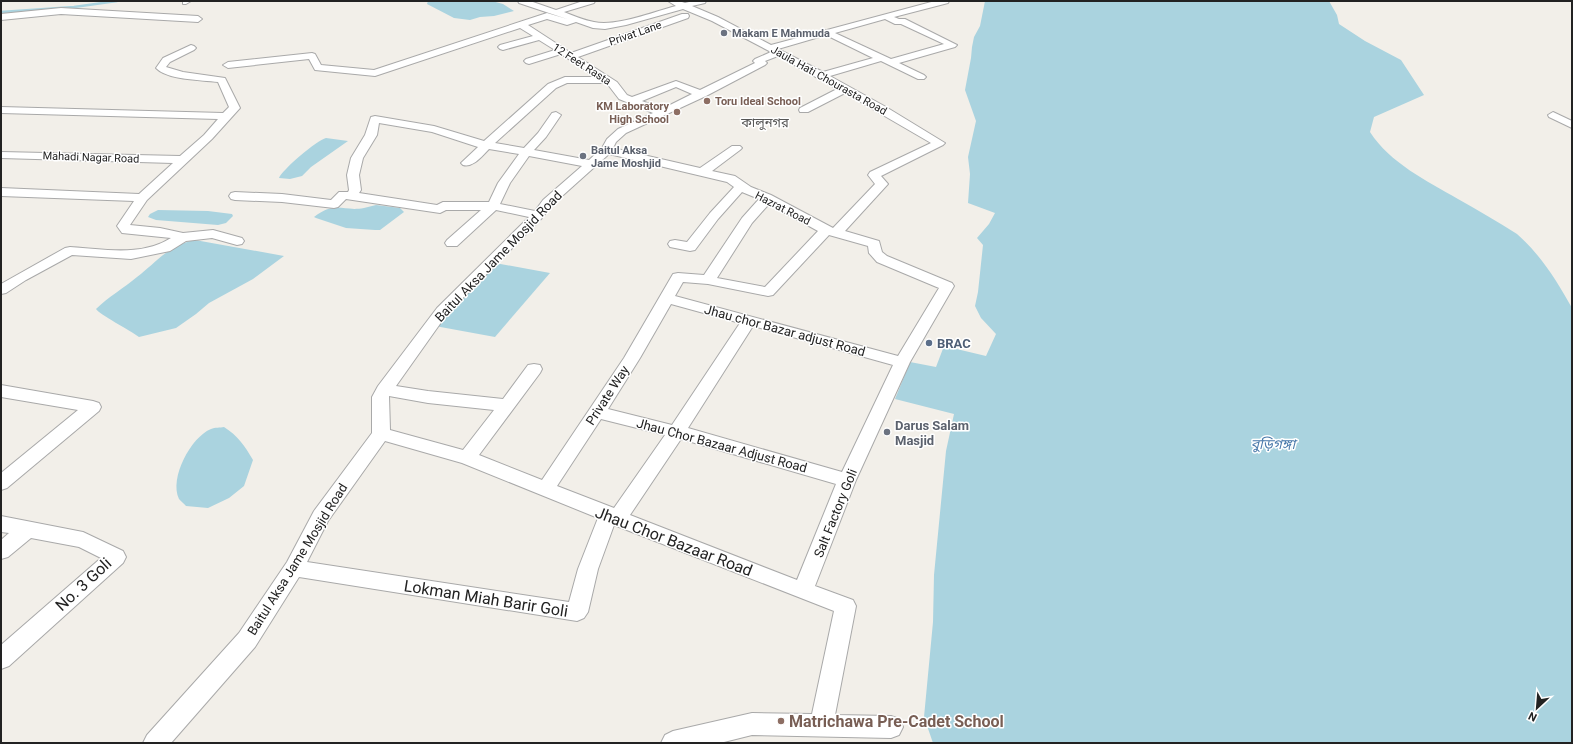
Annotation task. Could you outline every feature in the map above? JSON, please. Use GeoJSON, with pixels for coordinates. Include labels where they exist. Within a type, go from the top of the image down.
{"type":"FeatureCollection","features":[{"type":"Feature","properties":{"kind":"street"},"geometry":{"type":"LineString","coordinates":[[522,1],[592,24],[604,26],[623,23],[702,1]]}},
{"type":"Feature","properties":{"kind":"street"},"geometry":{"type":"LineString","coordinates":[[557,12],[591,1]]}},
{"type":"Feature","properties":{"kind":"street","name":"Jaula Hati Chourasta Road"},"geometry":{"type":"LineString","coordinates":[[672,1],[735,29],[882,109],[939,143],[874,175],[882,184],[831,232]]}},
{"type":"Feature","properties":{"kind":"street","name":"Baitul Aksa Jame Mosjid Road"},"geometry":{"type":"LineString","coordinates":[[155,743],[247,640],[294,568],[322,516],[381,434],[380,397],[442,311],[538,215],[547,203],[607,150],[611,140],[622,131],[662,114],[762,63],[758,61],[774,50],[826,32],[945,1]]}},
{"type":"Feature","properties":{"kind":"street"},"geometry":{"type":"LineString","coordinates":[[1,17],[61,11],[198,19]]}},
{"type":"Feature","properties":{"kind":"street","name":"Privat Lane"},"geometry":{"type":"LineString","coordinates":[[529,61],[567,54],[699,12]]}},
{"type":"Feature","properties":{"kind":"street"},"geometry":{"type":"LineString","coordinates":[[228,65],[312,56],[318,68],[375,73],[547,16],[567,22],[577,19]]}},
{"type":"Feature","properties":{"kind":"street"},"geometry":{"type":"LineString","coordinates":[[821,76],[952,45],[902,21],[898,22],[886,16]]}},
{"type":"Feature","properties":{"kind":"street","name":"12 Feet Rasta"},"geometry":{"type":"LineString","coordinates":[[522,25],[615,85],[623,97],[662,114]]}},
{"type":"Feature","properties":{"kind":"street"},"geometry":{"type":"LineString","coordinates":[[826,32],[921,78]]}},
{"type":"Feature","properties":{"kind":"street"},"geometry":{"type":"LineString","coordinates":[[503,47],[541,37]]}},
{"type":"Feature","properties":{"kind":"street"},"geometry":{"type":"LineString","coordinates":[[191,48],[166,60],[161,68],[194,77],[222,80],[235,108],[208,137],[142,198],[123,226],[128,230],[160,232],[183,237],[212,234],[238,241]]}},
{"type":"Feature","properties":{"kind":"street"},"geometry":{"type":"LineString","coordinates":[[580,62],[598,57]]}},
{"type":"Feature","properties":{"kind":"street"},"geometry":{"type":"LineString","coordinates":[[467,163],[485,145],[538,100],[552,86],[565,80],[606,80]]}},
{"type":"Feature","properties":{"kind":"street"},"geometry":{"type":"LineString","coordinates":[[632,101],[676,84],[702,94]]}},
{"type":"Feature","properties":{"kind":"street"},"geometry":{"type":"LineString","coordinates":[[804,110],[844,89]]}},
{"type":"Feature","properties":{"kind":"street"},"geometry":{"type":"LineString","coordinates":[[1,110],[226,116]]}},
{"type":"Feature","properties":{"kind":"street"},"geometry":{"type":"LineString","coordinates":[[1553,114],[1572,125]]}},
{"type":"Feature","properties":{"kind":"street"},"geometry":{"type":"LineString","coordinates":[[452,244],[493,206],[504,183],[556,115]]}},
{"type":"Feature","properties":{"kind":"street"},"geometry":{"type":"LineString","coordinates":[[352,196],[355,190],[353,175],[357,158],[371,135],[376,119],[434,129],[452,134],[468,141],[485,145],[591,164]]}},
{"type":"Feature","properties":{"kind":"street"},"geometry":{"type":"LineString","coordinates":[[703,172],[736,148]]}},
{"type":"Feature","properties":{"kind":"street","name":"Hazrat Road"},"geometry":{"type":"LineString","coordinates":[[607,150],[731,179],[741,186],[831,232],[874,244],[876,253],[882,259],[947,286]]}},
{"type":"Feature","properties":{"kind":"street","name":"Mahadi Nagar Road"},"geometry":{"type":"LineString","coordinates":[[1,155],[182,160]]}},
{"type":"Feature","properties":{"kind":"street"},"geometry":{"type":"LineString","coordinates":[[675,244],[690,247],[714,216],[741,186]]}},
{"type":"Feature","properties":{"kind":"street"},"geometry":{"type":"LineString","coordinates":[[1,192],[142,198]]}},
{"type":"Feature","properties":{"kind":"street"},"geometry":{"type":"LineString","coordinates":[[235,196],[288,198],[334,204],[343,195],[440,209],[443,206],[493,206],[538,215]]}},
{"type":"Feature","properties":{"kind":"street"},"geometry":{"type":"LineString","coordinates":[[767,198],[747,221],[708,280],[768,292],[831,232]]}},
{"type":"Feature","properties":{"kind":"street"},"geometry":{"type":"LineString","coordinates":[[1,290],[20,277],[70,251],[131,256],[164,248],[183,237]]}},
{"type":"Feature","properties":{"kind":"street","name":"Private Way"},"geometry":{"type":"LineString","coordinates":[[545,490],[596,412],[667,298],[678,277],[708,280]]}},
{"type":"Feature","properties":{"kind":"street","name":"Salt Factory Goli"},"geometry":{"type":"LineString","coordinates":[[802,591],[847,480],[902,362],[947,286]]}},
{"type":"Feature","properties":{"kind":"street","name":"Jhau chor Bazar adjust Road"},"geometry":{"type":"LineString","coordinates":[[667,298],[902,362]]}},
{"type":"Feature","properties":{"kind":"street"},"geometry":{"type":"LineString","coordinates":[[612,517],[677,431],[749,320]]}},
{"type":"Feature","properties":{"kind":"street"},"geometry":{"type":"LineString","coordinates":[[467,458],[534,369]]}},
{"type":"Feature","properties":{"kind":"street"},"geometry":{"type":"LineString","coordinates":[[384,390],[428,397],[506,405]]}},
{"type":"Feature","properties":{"kind":"street"},"geometry":{"type":"LineString","coordinates":[[1,391],[93,407],[1,482]]}},
{"type":"Feature","properties":{"kind":"street","name":"Jhau Chor Bazaar Adjust Road"},"geometry":{"type":"LineString","coordinates":[[596,412],[677,431],[780,459],[847,480]]}},
{"type":"Feature","properties":{"kind":"street","name":"Jhau Chor Bazaar Road"},"geometry":{"type":"LineString","coordinates":[[381,434],[467,458],[612,517],[802,591]]}},
{"type":"Feature","properties":{"kind":"street","name":"Lokman Miah Barir Goli"},"geometry":{"type":"LineString","coordinates":[[294,568],[577,612],[588,569],[612,517]]}},
{"type":"Feature","properties":{"kind":"street","name":"No. 3 Goli"},"geometry":{"type":"LineString","coordinates":[[1,524],[83,540],[116,557],[1,659]]}},
{"type":"Feature","properties":{"kind":"street"},"geometry":{"type":"LineString","coordinates":[[1,551],[28,529]]}},
{"type":"Feature","properties":{"kind":"street"},"geometry":{"type":"LineString","coordinates":[[802,591],[846,606],[821,726]]}},
{"type":"Feature","properties":{"kind":"street"},"geometry":{"type":"LineString","coordinates":[[673,743],[752,724],[891,727]]}},
{"type":"Feature","properties":{"kind":"water"},"geometry":{"type":"Polygon","coordinates":[[[428,1],[492,1],[503,4],[514,11],[470,20],[454,18],[427,4],[428,1]]]}},
{"type":"Feature","properties":{"kind":"water","name":"বুড়িগঙ্গা"},"geometry":{"type":"Polygon","coordinates":[[[985,1],[1329,1],[1337,15],[1339,24],[1365,41],[1401,60],[1424,95],[1374,117],[1370,132],[1378,143],[1398,162],[1422,178],[1517,234],[1548,268],[1572,308],[1572,743],[933,743],[924,717],[933,622],[934,575],[946,451],[954,414],[895,399],[910,362],[936,367],[944,346],[986,356],[996,334],[981,318],[975,306],[983,245],[977,238],[989,224],[995,213],[968,203],[970,174],[968,157],[976,121],[965,90],[974,37],[980,26],[985,1]]]}},
{"type":"Feature","properties":{"kind":"water"},"geometry":{"type":"Polygon","coordinates":[[[326,138],[348,141],[311,167],[302,176],[290,179],[279,178],[300,156],[315,144],[326,138]]]}},
{"type":"Feature","properties":{"kind":"water"},"geometry":{"type":"Polygon","coordinates":[[[376,205],[400,208],[404,212],[380,230],[346,228],[314,217],[328,209],[356,209],[376,205]]]}},
{"type":"Feature","properties":{"kind":"water"},"geometry":{"type":"Polygon","coordinates":[[[158,210],[208,211],[232,214],[233,216],[226,223],[218,225],[156,220],[148,217],[150,214],[158,210]]]}},
{"type":"Feature","properties":{"kind":"water"},"geometry":{"type":"Polygon","coordinates":[[[195,240],[284,256],[253,279],[209,303],[176,328],[139,337],[103,315],[96,309],[170,250],[195,240]]]}},
{"type":"Feature","properties":{"kind":"water"},"geometry":{"type":"Polygon","coordinates":[[[495,263],[550,273],[495,337],[435,326],[495,263]]]}},
{"type":"Feature","properties":{"kind":"water"},"geometry":{"type":"Polygon","coordinates":[[[224,427],[240,441],[253,460],[244,486],[229,498],[208,508],[186,506],[179,499],[177,490],[179,470],[184,459],[189,449],[203,433],[213,428],[224,427]]]}},
{"type":"Feature","properties":{"kind":"waterway"},"geometry":{"type":"LineString","coordinates":[[1,12],[74,7],[117,1]]}},
{"type":"Feature","properties":{"kind":"place","name":"Makam E Mahmuda"},"geometry":{"type":"Point","coordinates":[724,33]}},
{"type":"Feature","properties":{"kind":"place","name":"Toru Ideal School"},"geometry":{"type":"Point","coordinates":[707,101]}},
{"type":"Feature","properties":{"kind":"place","name":"KM Laboratory High School"},"geometry":{"type":"Point","coordinates":[677,112]}},
{"type":"Feature","properties":{"kind":"place","name":"Baitul Aksa Jame Moshjid"},"geometry":{"type":"Point","coordinates":[583,156]}},
{"type":"Feature","properties":{"kind":"place","name":"BRAC"},"geometry":{"type":"Point","coordinates":[929,343]}},
{"type":"Feature","properties":{"kind":"place","name":"Darus Salam Masjid"},"geometry":{"type":"Point","coordinates":[887,432]}},
{"type":"Feature","properties":{"kind":"place","name":"Matrichawa Pre-Cadet School"},"geometry":{"type":"Point","coordinates":[781,721]}},
{"type":"Feature","properties":{"kind":"district","name":"কালুনগর"},"geometry":{"type":"Point","coordinates":[765,122]}}]}
